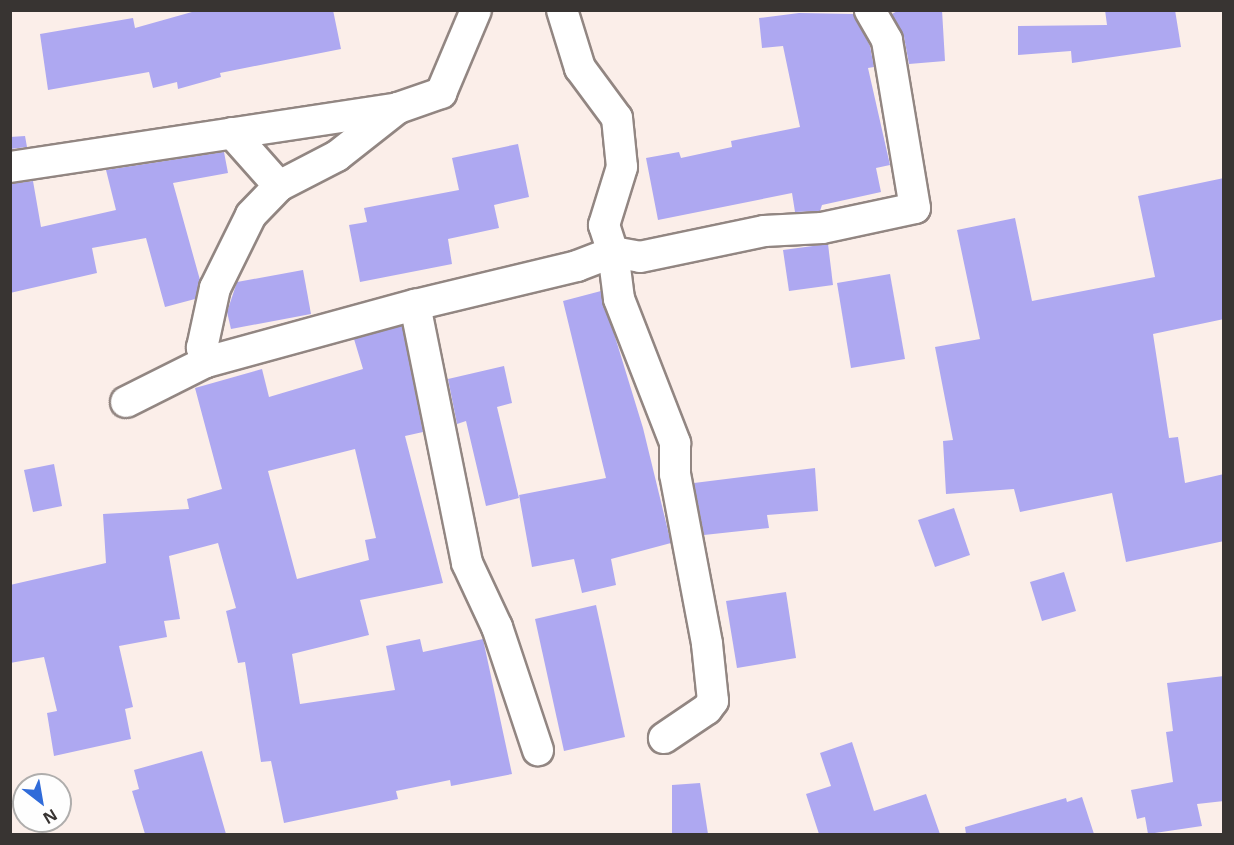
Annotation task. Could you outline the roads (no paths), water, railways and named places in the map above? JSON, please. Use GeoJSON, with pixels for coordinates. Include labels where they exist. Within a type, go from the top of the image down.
{"type":"FeatureCollection","features":[{"type":"Feature","properties":{"kind":"street"},"geometry":{"type":"LineString","coordinates":[[10,167],[398,108],[441,93],[476,10]]}},
{"type":"Feature","properties":{"kind":"street"},"geometry":{"type":"LineString","coordinates":[[562,10],[580,68],[617,118],[622,167],[604,225],[613,252],[619,299],[675,443],[675,474],[692,544],[707,644],[713,701],[707,709],[664,738]]}},
{"type":"Feature","properties":{"kind":"street"},"geometry":{"type":"LineString","coordinates":[[126,402],[206,362],[415,305],[577,266],[613,252],[640,257],[764,231],[822,228],[915,208],[887,39],[870,10]]}},
{"type":"Feature","properties":{"kind":"street"},"geometry":{"type":"LineString","coordinates":[[206,362],[202,348],[215,288],[251,215],[279,186],[337,156],[398,108]]}},
{"type":"Feature","properties":{"kind":"street"},"geometry":{"type":"LineString","coordinates":[[232,133],[279,186]]}},
{"type":"Feature","properties":{"kind":"street"},"geometry":{"type":"LineString","coordinates":[[415,305],[466,563],[496,627],[538,750]]}}]}
